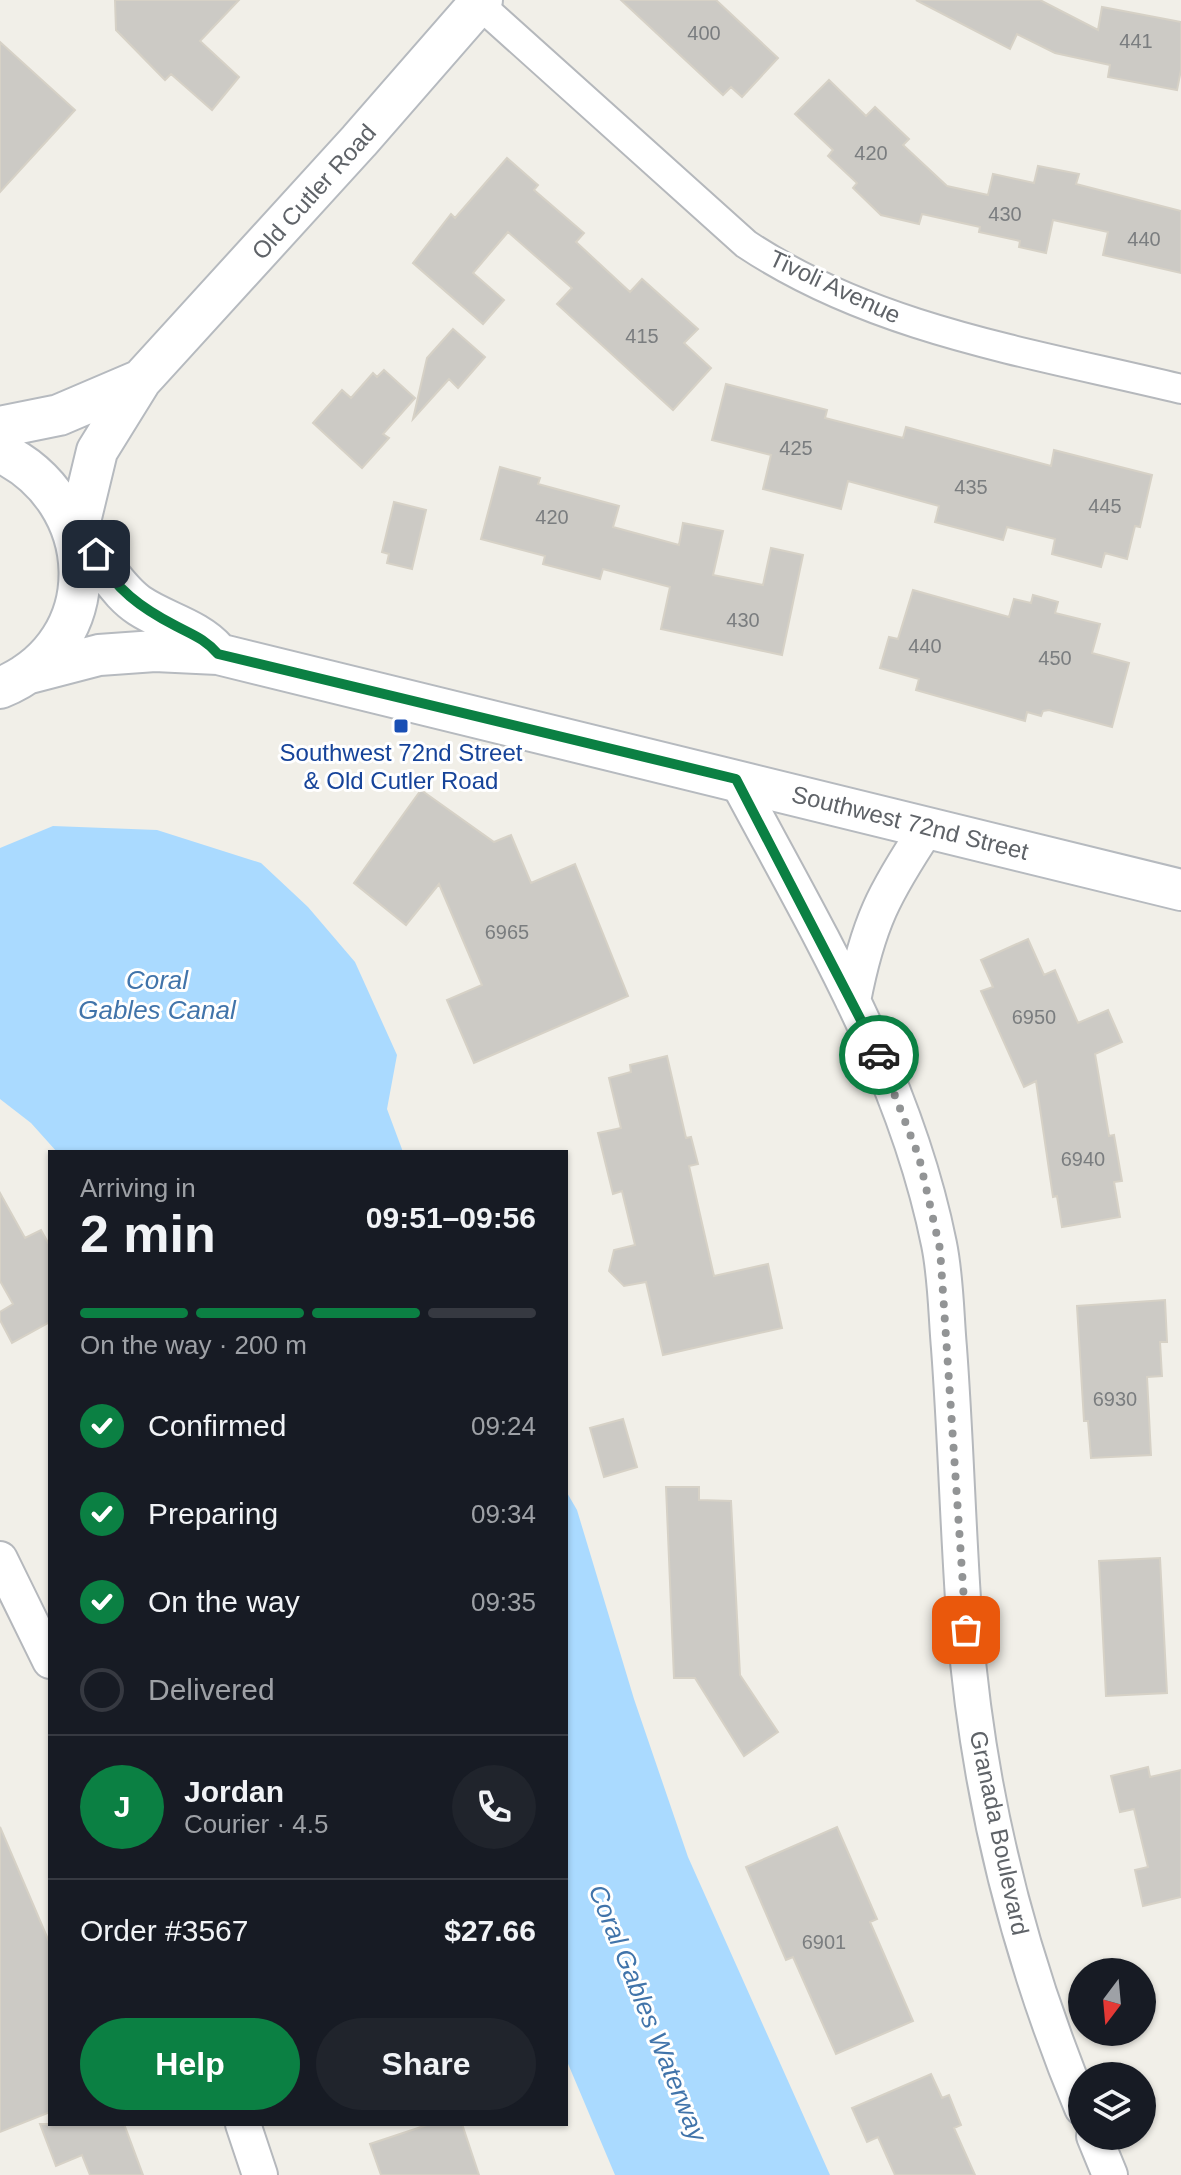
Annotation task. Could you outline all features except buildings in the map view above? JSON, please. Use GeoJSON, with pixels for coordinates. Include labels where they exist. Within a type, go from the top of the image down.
{"type":"FeatureCollection","features":[{"type":"Feature","properties":{"kind":"main road","name":"Old Cutler Road"},"geometry":{"type":"LineString","coordinates":[[77,541],[97,451],[141,380],[319,187],[481,2]]}},
{"type":"Feature","properties":{"kind":"main road","name":"Old Cutler Road"},"geometry":{"type":"LineString","coordinates":[[0,427],[59,415],[141,380]]}},
{"type":"Feature","properties":{"kind":"main road"},"geometry":{"type":"LineString","coordinates":[[0,452],[40,477],[54,492],[77,541],[80,569],[74,609],[55,645],[13,681]]}},
{"type":"Feature","properties":{"kind":"main road","name":"Southwest 72nd Street"},"geometry":{"type":"LineString","coordinates":[[77,541],[96,554],[123,593],[139,606],[206,639],[218,654]]}},
{"type":"Feature","properties":{"kind":"main road","name":"Southwest 72nd Street"},"geometry":{"type":"LineString","coordinates":[[13,681],[99,655],[155,651],[218,654],[1181,890]]}},
{"type":"Feature","properties":{"kind":"street","name":"Tivoli Avenue"},"geometry":{"type":"LineString","coordinates":[[481,2],[736,235],[781,267],[926,327],[1181,389]]}},
{"type":"Feature","properties":{"kind":"street","name":"Granada Boulevard"},"geometry":{"type":"LineString","coordinates":[[736,779],[853,1001],[905,1114],[940,1249],[966,1630],[984,1781],[1032,1976],[1068,2071]]}},
{"type":"Feature","properties":{"kind":"street"},"geometry":{"type":"LineString","coordinates":[[853,1001],[864,945],[875,915],[887,889],[927,828]]}},
{"type":"Feature","properties":{"kind":"street"},"geometry":{"type":"LineString","coordinates":[[0,1559],[48,1657]]}},
{"type":"Feature","properties":{"kind":"street"},"geometry":{"type":"LineString","coordinates":[[244,2126],[260,2175]]}},
{"type":"Feature","properties":{"kind":"street"},"geometry":{"type":"LineString","coordinates":[[1100,2150],[1110,2175]]}},
{"type":"Feature","properties":{"kind":"water","name":"Coral Gables Canal"},"geometry":{"type":"Polygon","coordinates":[[[53,826],[157,830],[261,863],[308,907],[355,962],[397,1055],[387,1109],[402,1150],[55,1150],[31,1123],[0,1099],[0,848],[53,826]]]}},
{"type":"Feature","properties":{"kind":"water","name":"Coral Gables Waterway"},"geometry":{"type":"Polygon","coordinates":[[[568,1494],[577,1510],[634,1699],[688,1857],[830,2175],[615,2175],[568,2064],[568,1494]]]}},
{"type":"Feature","properties":{"kind":"way so far"},"geometry":{"type":"LineString","coordinates":[[879,1055],[905,1114],[919,1157],[940,1249],[951,1372],[966,1630]]}},
{"type":"Feature","properties":{"kind":"place","name":"Southwest 72nd Street & Old Cutler Road"},"geometry":{"type":"Point","coordinates":[401,726]}},
{"type":"Feature","properties":{"kind":"route"},"geometry":{"type":"LineString","coordinates":[[96,554],[123,593],[160,618],[206,639],[218,654],[736,779],[879,1055]]}}]}
